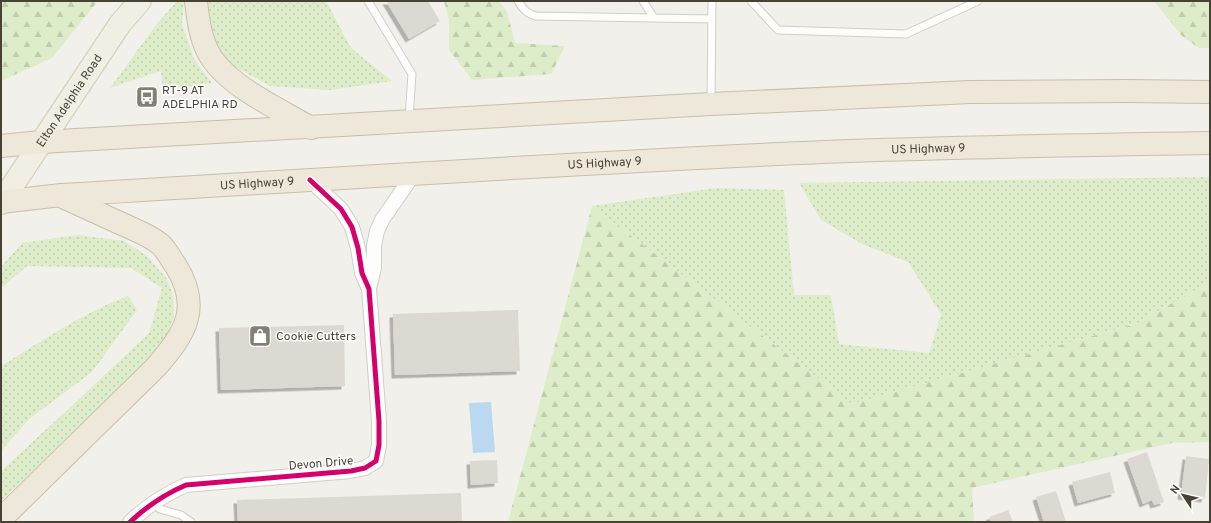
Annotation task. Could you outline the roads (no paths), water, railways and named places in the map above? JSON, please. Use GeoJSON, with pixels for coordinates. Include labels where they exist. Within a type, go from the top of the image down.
{"type":"FeatureCollection","features":[{"type":"Feature","properties":{"kind":"highway"},"geometry":{"type":"LineString","coordinates":[[196,1],[198,23],[202,39],[208,52],[219,68],[232,80],[262,100],[311,128]]}},
{"type":"Feature","properties":{"kind":"highway"},"geometry":{"type":"LineString","coordinates":[[1,146],[41,142],[311,128],[711,104],[970,92],[1210,92]]}},
{"type":"Feature","properties":{"kind":"highway","name":"US Highway 9"},"geometry":{"type":"LineString","coordinates":[[1,202],[60,195],[685,159],[838,152],[1063,145],[1210,143]]}},
{"type":"Feature","properties":{"kind":"highway"},"geometry":{"type":"LineString","coordinates":[[1,519],[156,367],[173,348],[185,326],[188,314],[189,307],[187,288],[180,273],[161,244],[147,235],[60,195]]}},
{"type":"Feature","properties":{"kind":"main road","name":"Elton Adelphia Road"},"geometry":{"type":"LineString","coordinates":[[1,202],[120,24],[140,1]]}},
{"type":"Feature","properties":{"kind":"street"},"geometry":{"type":"LineString","coordinates":[[369,289],[374,268],[374,246],[377,231],[382,220],[413,175]]}},
{"type":"Feature","properties":{"kind":"street"},"geometry":{"type":"LineString","coordinates":[[310,180],[341,209],[352,227],[358,248],[362,273],[369,289]]}},
{"type":"Feature","properties":{"kind":"street","name":"Devon Drive"},"geometry":{"type":"LineString","coordinates":[[130,522],[152,503],[172,491],[186,485],[351,470],[365,468],[376,461],[379,445],[369,289]]}},
{"type":"Feature","properties":{"kind":"lane"},"geometry":{"type":"LineString","coordinates":[[368,1],[412,74],[409,121]]}},
{"type":"Feature","properties":{"kind":"lane"},"geometry":{"type":"LineString","coordinates":[[518,1],[524,10],[536,16],[711,19]]}},
{"type":"Feature","properties":{"kind":"lane"},"geometry":{"type":"LineString","coordinates":[[643,1],[654,18]]}},
{"type":"Feature","properties":{"kind":"lane"},"geometry":{"type":"LineString","coordinates":[[711,104],[712,1]]}},
{"type":"Feature","properties":{"kind":"lane"},"geometry":{"type":"LineString","coordinates":[[751,1],[778,30],[906,34],[968,3],[978,1]]}},
{"type":"Feature","properties":{"kind":"lane"},"geometry":{"type":"LineString","coordinates":[[152,503],[160,510],[181,515],[191,522]]}},
{"type":"Feature","properties":{"kind":"water"},"geometry":{"type":"Polygon","coordinates":[[[491,402],[495,452],[473,453],[469,403],[491,402]]]}},
{"type":"Feature","properties":{"kind":"place","name":"RT-9 AT ADELPHIA RD"},"geometry":{"type":"Point","coordinates":[147,97]}},
{"type":"Feature","properties":{"kind":"place","name":"Cookie Cutters"},"geometry":{"type":"Point","coordinates":[260,336]}}]}
